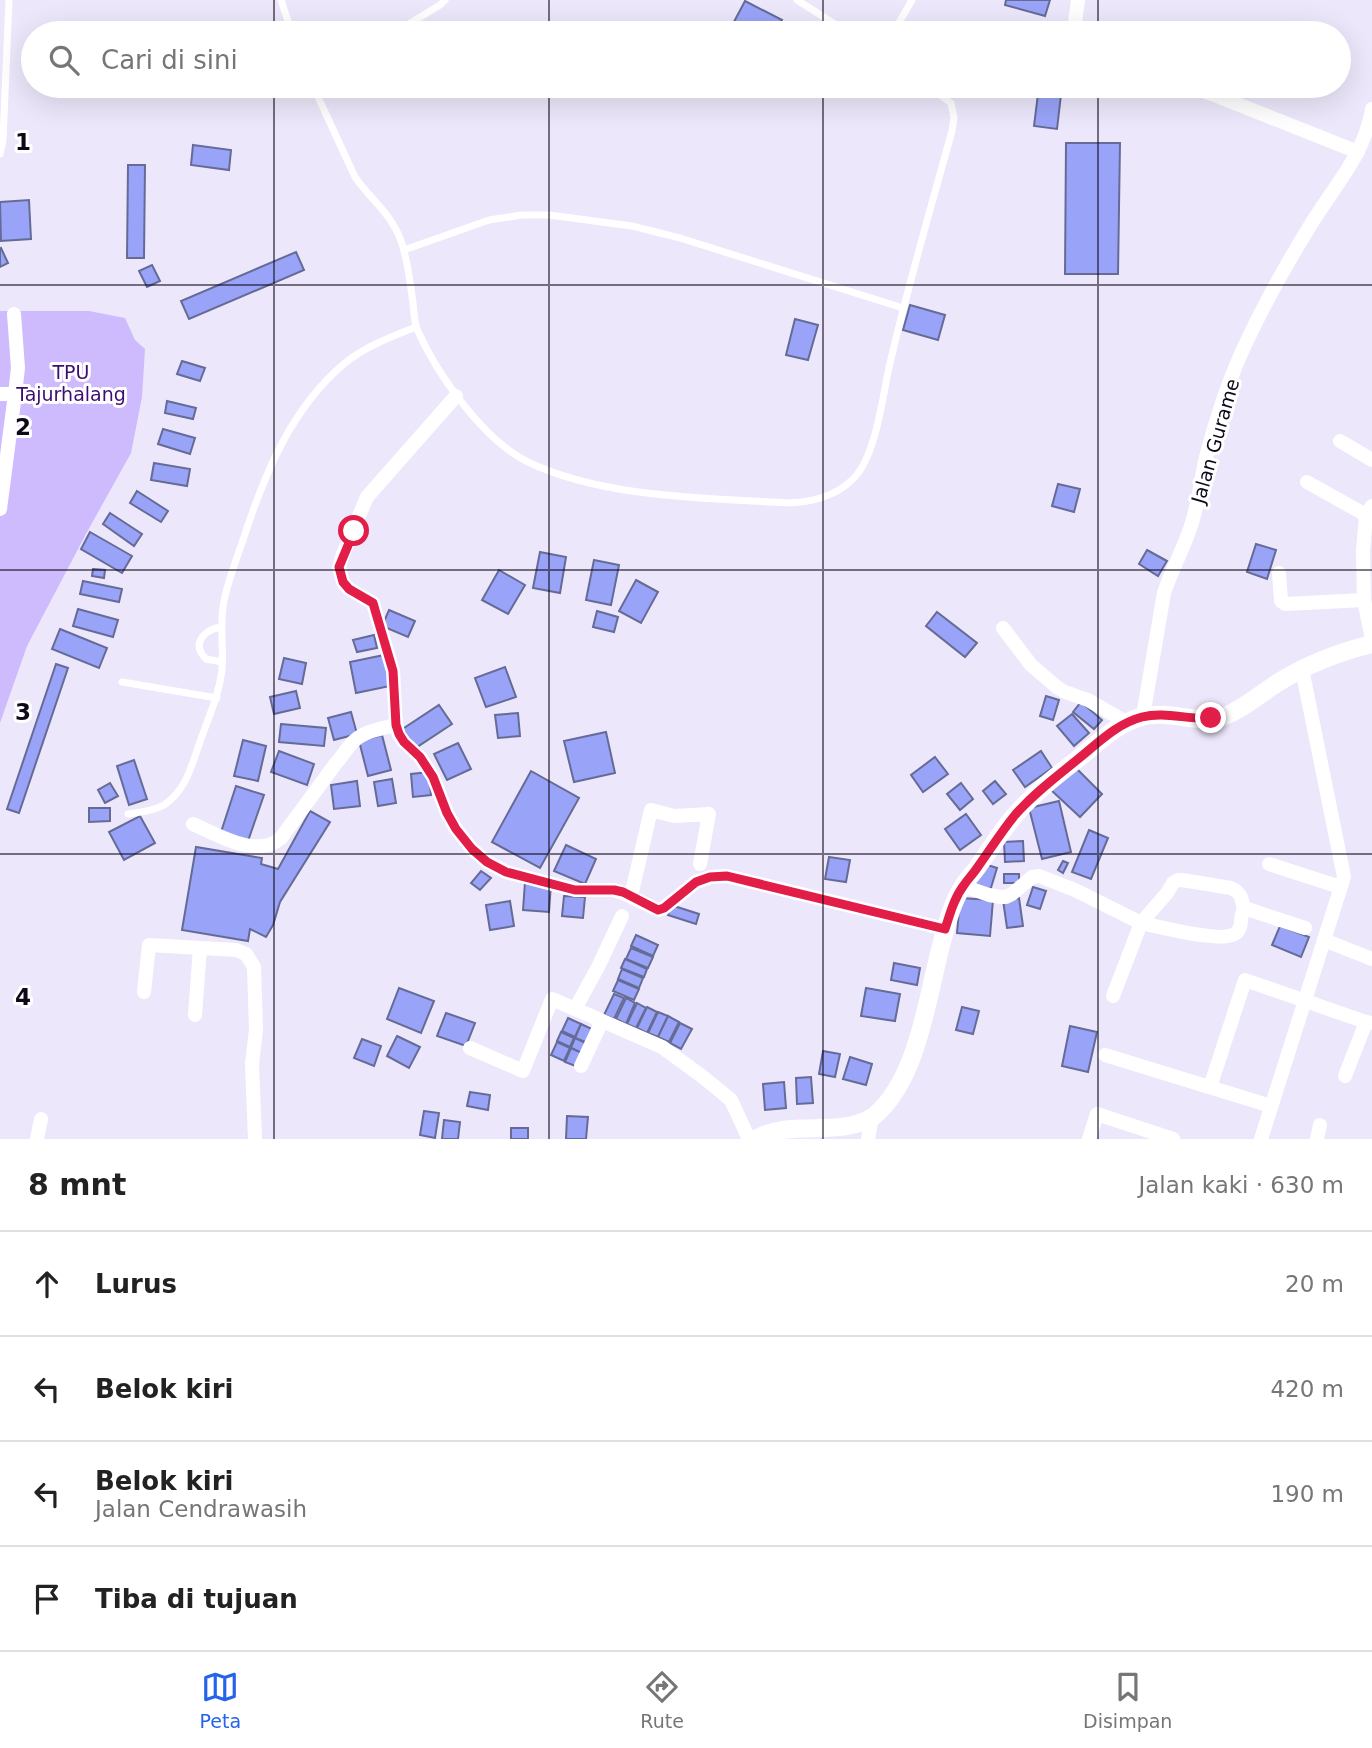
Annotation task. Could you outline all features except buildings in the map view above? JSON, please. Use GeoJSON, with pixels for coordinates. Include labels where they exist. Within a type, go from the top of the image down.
{"type":"FeatureCollection","features":[{"type":"Feature","properties":{"kind":"street"},"geometry":{"type":"LineString","coordinates":[[1075,21],[1078,0]]}},
{"type":"Feature","properties":{"kind":"street"},"geometry":{"type":"LineString","coordinates":[[1222,98],[1358,152]]}},
{"type":"Feature","properties":{"kind":"street","name":"Jalan Gurame"},"geometry":{"type":"LineString","coordinates":[[1143,716],[1164,593],[1188,535],[1206,458],[1230,381],[1282,275],[1312,222],[1358,152],[1367,133],[1372,109]]}},
{"type":"Feature","properties":{"kind":"street"},"geometry":{"type":"LineString","coordinates":[[0,509],[18,368],[14,314]]}},
{"type":"Feature","properties":{"kind":"street"},"geometry":{"type":"LineString","coordinates":[[0,394],[16,394]]}},
{"type":"Feature","properties":{"kind":"street"},"geometry":{"type":"LineString","coordinates":[[456,396],[367,497],[339,567],[343,582],[349,589],[373,603],[393,671],[396,725],[399,734],[420,757],[433,777],[447,813],[472,849],[487,862],[506,872],[575,890],[614,890],[658,910],[696,882],[710,877],[735,876],[945,929]]}},
{"type":"Feature","properties":{"kind":"street"},"geometry":{"type":"LineString","coordinates":[[1340,441],[1372,460]]}},
{"type":"Feature","properties":{"kind":"street"},"geometry":{"type":"LineString","coordinates":[[1307,482],[1369,511],[1363,551],[1364,600],[1372,639]]}},
{"type":"Feature","properties":{"kind":"street"},"geometry":{"type":"LineString","coordinates":[[1279,573],[1281,601],[1285,604],[1364,600]]}},
{"type":"Feature","properties":{"kind":"street"},"geometry":{"type":"LineString","coordinates":[[1003,628],[1031,666],[1058,688],[1088,700],[1126,722]]}},
{"type":"Feature","properties":{"kind":"street"},"geometry":{"type":"LineString","coordinates":[[756,1139],[775,1132],[835,1131],[856,1126],[872,1117],[890,1101],[913,1058],[945,929],[955,901],[1016,813],[1045,785],[1126,722],[1143,716],[1163,714],[1201,719],[1223,718],[1278,682],[1302,670],[1334,655],[1372,645]]}},
{"type":"Feature","properties":{"kind":"street"},"geometry":{"type":"LineString","coordinates":[[1261,1139],[1344,877],[1302,670]]}},
{"type":"Feature","properties":{"kind":"street"},"geometry":{"type":"LineString","coordinates":[[193,824],[245,845],[263,846],[274,843],[281,838],[351,743],[364,734],[396,725]]}},
{"type":"Feature","properties":{"kind":"street"},"geometry":{"type":"LineString","coordinates":[[631,896],[651,810],[674,816],[709,814],[700,863]]}},
{"type":"Feature","properties":{"kind":"street"},"geometry":{"type":"LineString","coordinates":[[1269,864],[1340,887]]}},
{"type":"Feature","properties":{"kind":"street"},"geometry":{"type":"LineString","coordinates":[[963,886],[989,895],[1006,897],[1032,877],[1039,876],[1075,890],[1141,923],[1198,935],[1223,936],[1239,930],[1244,910],[1241,894],[1231,888],[1178,880],[1173,883],[1141,923],[1113,996]]}},
{"type":"Feature","properties":{"kind":"street"},"geometry":{"type":"LineString","coordinates":[[1244,910],[1259,912],[1306,928]]}},
{"type":"Feature","properties":{"kind":"street"},"geometry":{"type":"LineString","coordinates":[[575,1009],[622,916]]}},
{"type":"Feature","properties":{"kind":"street"},"geometry":{"type":"LineString","coordinates":[[1324,940],[1372,959]]}},
{"type":"Feature","properties":{"kind":"street"},"geometry":{"type":"LineString","coordinates":[[144,992],[149,945],[236,950],[246,954],[254,967],[256,1030],[252,1064],[255,1139]]}},
{"type":"Feature","properties":{"kind":"street"},"geometry":{"type":"LineString","coordinates":[[195,1014],[201,948]]}},
{"type":"Feature","properties":{"kind":"street"},"geometry":{"type":"LineString","coordinates":[[1210,1087],[1245,980],[1369,1023],[1345,1076]]}},
{"type":"Feature","properties":{"kind":"street"},"geometry":{"type":"LineString","coordinates":[[470,1048],[523,1071],[551,999],[662,1047],[732,1100],[748,1139]]}},
{"type":"Feature","properties":{"kind":"street"},"geometry":{"type":"LineString","coordinates":[[581,1066],[602,1021]]}},
{"type":"Feature","properties":{"kind":"street"},"geometry":{"type":"LineString","coordinates":[[1105,1055],[1271,1106]]}},
{"type":"Feature","properties":{"kind":"street"},"geometry":{"type":"LineString","coordinates":[[1089,1139],[1097,1114],[1173,1139]]}},
{"type":"Feature","properties":{"kind":"street"},"geometry":{"type":"LineString","coordinates":[[869,1139],[872,1117]]}},
{"type":"Feature","properties":{"kind":"street"},"geometry":{"type":"LineString","coordinates":[[37,1139],[41,1119]]}},
{"type":"Feature","properties":{"kind":"lane"},"geometry":{"type":"LineString","coordinates":[[0,154],[4,140],[9,0]]}},
{"type":"Feature","properties":{"kind":"lane"},"geometry":{"type":"LineString","coordinates":[[281,0],[288,21]]}},
{"type":"Feature","properties":{"kind":"lane"},"geometry":{"type":"LineString","coordinates":[[414,21],[445,0]]}},
{"type":"Feature","properties":{"kind":"lane"},"geometry":{"type":"LineString","coordinates":[[797,0],[830,21]]}},
{"type":"Feature","properties":{"kind":"lane"},"geometry":{"type":"LineString","coordinates":[[900,21],[912,0]]}},
{"type":"Feature","properties":{"kind":"lane"},"geometry":{"type":"LineString","coordinates":[[319,98],[355,177],[391,219],[404,250],[416,327],[456,396],[501,445],[527,462],[607,487],[666,495],[788,503],[814,501],[836,491],[851,481],[867,459],[903,308],[952,131],[954,117],[951,103],[944,98]]}},
{"type":"Feature","properties":{"kind":"lane"},"geometry":{"type":"LineString","coordinates":[[404,250],[489,220],[522,215],[549,215],[632,226],[680,237],[903,308]]}},
{"type":"Feature","properties":{"kind":"lane"},"geometry":{"type":"LineString","coordinates":[[128,814],[162,806],[179,790],[191,769],[217,698],[222,662],[220,627],[224,600],[260,490],[296,419],[345,363],[378,342],[416,327]]}},
{"type":"Feature","properties":{"kind":"lane"},"geometry":{"type":"LineString","coordinates":[[220,627],[205,633],[198,644],[206,659],[222,662]]}},
{"type":"Feature","properties":{"kind":"lane"},"geometry":{"type":"LineString","coordinates":[[122,682],[217,698]]}},
{"type":"Feature","properties":{"kind":"green space","name":"TPU Tajurhalang"},"geometry":{"type":"Polygon","coordinates":[[[0,311],[89,311],[125,318],[135,340],[145,349],[142,397],[131,453],[27,646],[0,723],[0,311]]]}},
{"type":"Feature","properties":{"kind":"route"},"geometry":{"type":"LineString","coordinates":[[354,531],[339,567],[343,582],[349,589],[373,603],[393,671],[396,725],[399,734],[420,757],[433,777],[447,813],[472,849],[497,869],[506,872],[575,890],[623,892],[658,910],[704,878],[735,876],[945,929],[963,886],[1016,813],[1045,785],[1103,738],[1126,722],[1143,716],[1163,714],[1211,718]]}}]}
